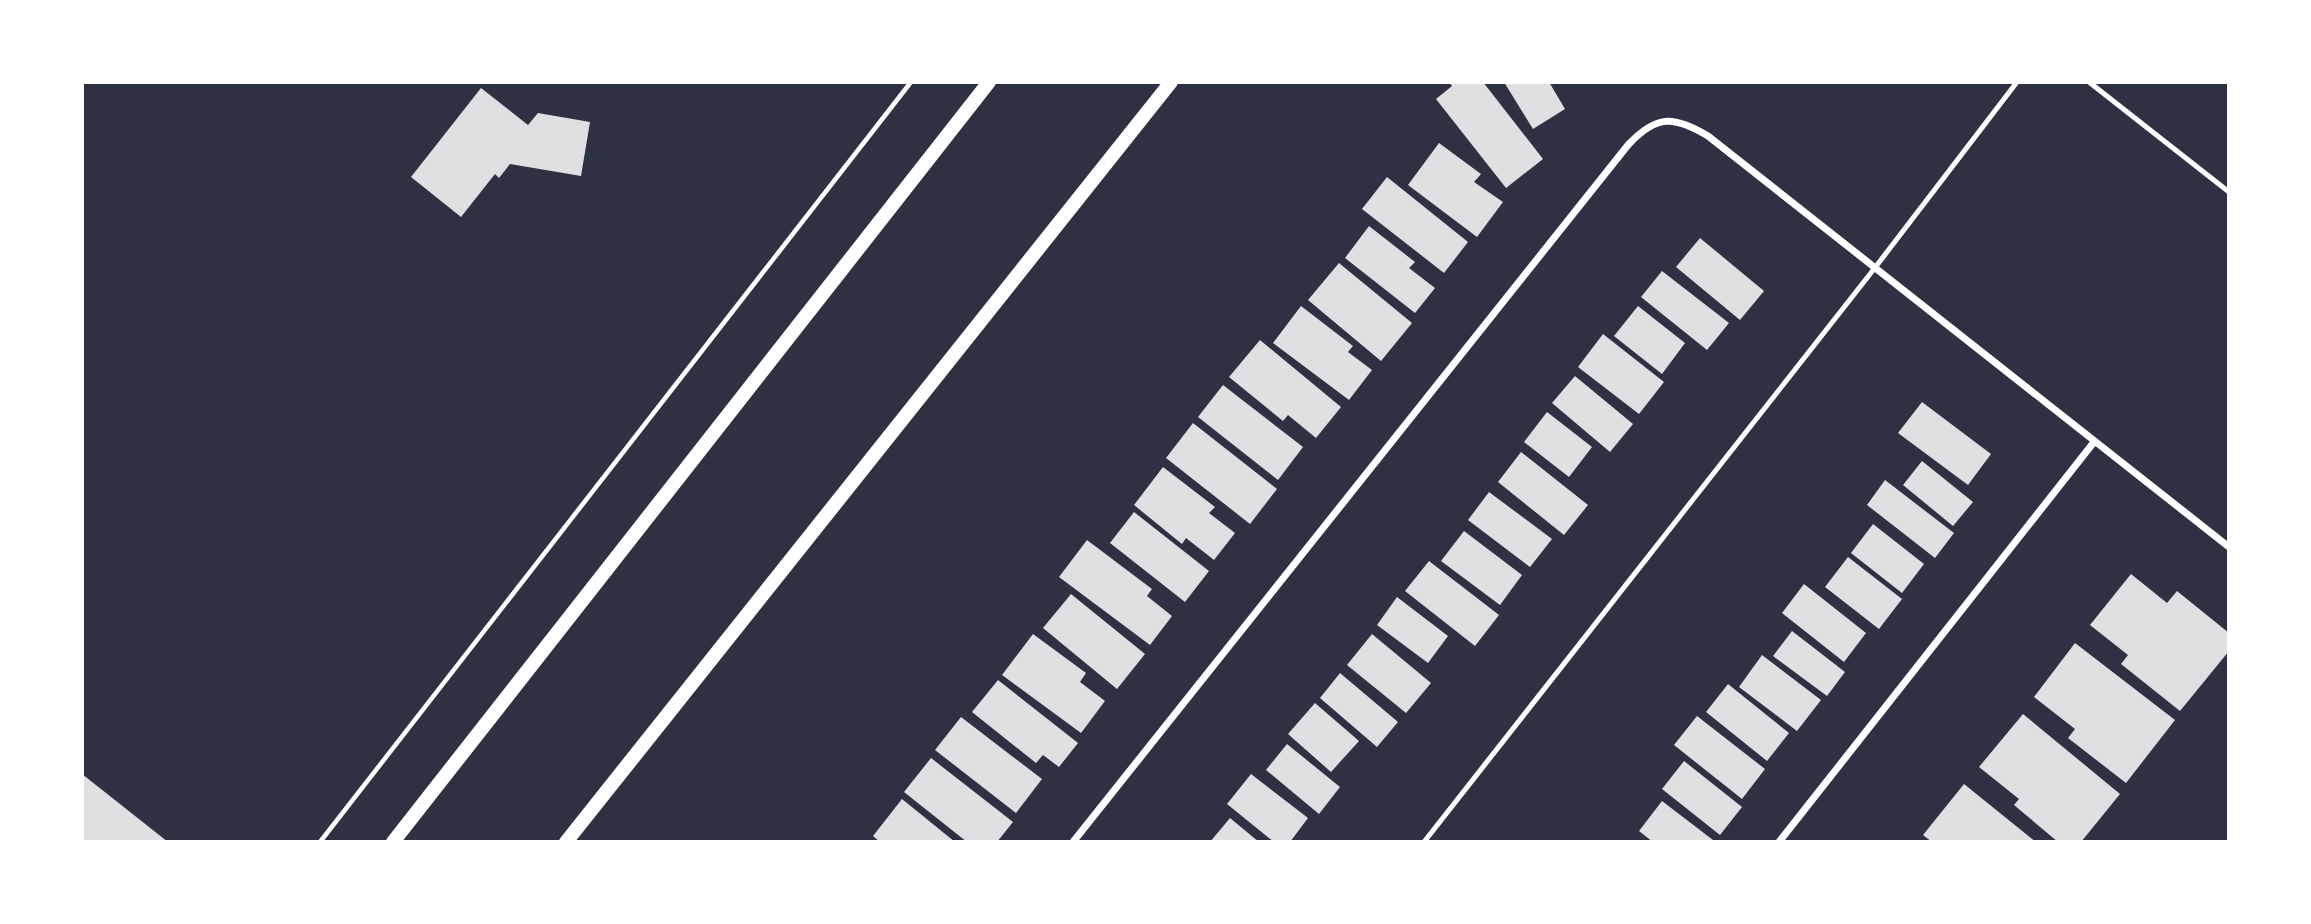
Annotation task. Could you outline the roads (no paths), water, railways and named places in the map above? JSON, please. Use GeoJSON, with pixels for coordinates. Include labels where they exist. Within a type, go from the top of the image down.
{"type":"FeatureCollection","features":[{"type":"Feature","properties":{"kind":"main road"},"geometry":{"type":"LineString","coordinates":[[393,842],[989,82]]}},
{"type":"Feature","properties":{"kind":"main road"},"geometry":{"type":"LineString","coordinates":[[566,842],[1171,82]]}},
{"type":"Feature","properties":{"kind":"street"},"geometry":{"type":"LineString","coordinates":[[1073,842],[1628,145],[1646,128],[1657,122],[1669,120],[1684,123],[1708,136],[2229,547]]}},
{"type":"Feature","properties":{"kind":"street"},"geometry":{"type":"LineString","coordinates":[[1779,842],[2094,442]]}},
{"type":"Feature","properties":{"kind":"lane"},"geometry":{"type":"LineString","coordinates":[[1424,842],[1874,269],[2017,82]]}},
{"type":"Feature","properties":{"kind":"lane"},"geometry":{"type":"LineString","coordinates":[[2090,82],[2229,192]]}}]}
